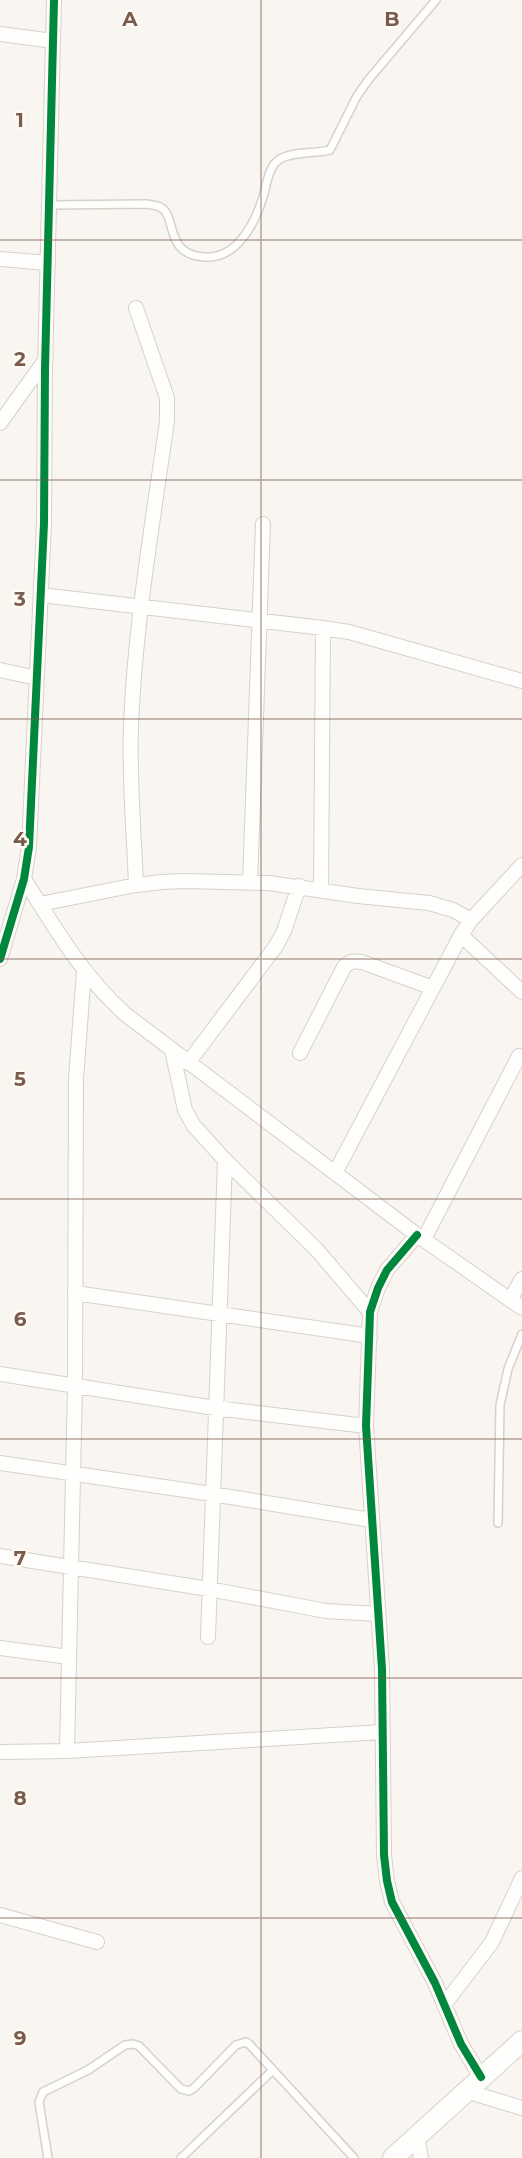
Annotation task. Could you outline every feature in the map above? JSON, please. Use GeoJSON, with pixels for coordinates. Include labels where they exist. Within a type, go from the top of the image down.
{"type":"FeatureCollection","features":[{"type":"Feature","properties":{"kind":"street"},"geometry":{"type":"LineString","coordinates":[[0,959],[5,928],[24,879],[29,847],[41,595],[54,0]]}},
{"type":"Feature","properties":{"kind":"street"},"geometry":{"type":"LineString","coordinates":[[0,34],[53,41]]}},
{"type":"Feature","properties":{"kind":"street"},"geometry":{"type":"LineString","coordinates":[[0,259],[48,263]]}},
{"type":"Feature","properties":{"kind":"street"},"geometry":{"type":"LineString","coordinates":[[136,308],[167,398],[167,421],[142,606],[131,723],[130,755],[136,885]]}},
{"type":"Feature","properties":{"kind":"street"},"geometry":{"type":"LineString","coordinates":[[0,423],[46,359]]}},
{"type":"Feature","properties":{"kind":"street"},"geometry":{"type":"LineString","coordinates":[[250,883],[263,524]]}},
{"type":"Feature","properties":{"kind":"street"},"geometry":{"type":"LineString","coordinates":[[41,595],[323,627],[361,635],[522,681]]}},
{"type":"Feature","properties":{"kind":"street"},"geometry":{"type":"LineString","coordinates":[[321,890],[323,627]]}},
{"type":"Feature","properties":{"kind":"street"},"geometry":{"type":"LineString","coordinates":[[0,670],[37,678]]}},
{"type":"Feature","properties":{"kind":"street"},"geometry":{"type":"LineString","coordinates":[[335,1173],[461,935],[471,920],[522,865]]}},
{"type":"Feature","properties":{"kind":"street"},"geometry":{"type":"LineString","coordinates":[[24,879],[84,971],[102,993],[125,1014],[420,1237],[516,1304],[522,1279]]}},
{"type":"Feature","properties":{"kind":"street"},"geometry":{"type":"LineString","coordinates":[[40,904],[136,885],[184,881],[250,883],[299,886],[358,896],[429,903],[453,910],[471,920]]}},
{"type":"Feature","properties":{"kind":"street"},"geometry":{"type":"LineString","coordinates":[[188,1063],[276,946],[284,931],[299,886]]}},
{"type":"Feature","properties":{"kind":"street"},"geometry":{"type":"LineString","coordinates":[[461,935],[522,992]]}},
{"type":"Feature","properties":{"kind":"street"},"geometry":{"type":"LineString","coordinates":[[300,1053],[349,963],[362,962],[433,988]]}},
{"type":"Feature","properties":{"kind":"street"},"geometry":{"type":"LineString","coordinates":[[67,1751],[71,1474],[75,1386],[76,1079],[84,971]]}},
{"type":"Feature","properties":{"kind":"street"},"geometry":{"type":"LineString","coordinates":[[172,1050],[185,1110],[194,1126],[225,1160],[317,1250],[370,1311]]}},
{"type":"Feature","properties":{"kind":"street"},"geometry":{"type":"LineString","coordinates":[[481,2078],[461,2044],[435,1983],[392,1902],[387,1881],[384,1855],[382,1669],[366,1426],[369,1336],[370,1311],[387,1270],[420,1237],[519,1056]]}},
{"type":"Feature","properties":{"kind":"street"},"geometry":{"type":"LineString","coordinates":[[208,1637],[225,1160]]}},
{"type":"Feature","properties":{"kind":"street"},"geometry":{"type":"LineString","coordinates":[[75,1293],[369,1336]]}},
{"type":"Feature","properties":{"kind":"street"},"geometry":{"type":"LineString","coordinates":[[0,1374],[215,1408],[366,1426]]}},
{"type":"Feature","properties":{"kind":"street"},"geometry":{"type":"LineString","coordinates":[[0,1463],[371,1520]]}},
{"type":"Feature","properties":{"kind":"street"},"geometry":{"type":"LineString","coordinates":[[0,1556],[209,1589],[326,1611],[378,1614]]}},
{"type":"Feature","properties":{"kind":"street"},"geometry":{"type":"LineString","coordinates":[[0,1648],[69,1657]]}},
{"type":"Feature","properties":{"kind":"street"},"geometry":{"type":"LineString","coordinates":[[0,1752],[67,1751],[383,1732]]}},
{"type":"Feature","properties":{"kind":"street"},"geometry":{"type":"LineString","coordinates":[[444,2005],[492,1942],[522,1878]]}},
{"type":"Feature","properties":{"kind":"street"},"geometry":{"type":"LineString","coordinates":[[0,1915],[97,1942]]}},
{"type":"Feature","properties":{"kind":"street"},"geometry":{"type":"LineString","coordinates":[[393,2158],[522,2041]]}},
{"type":"Feature","properties":{"kind":"street"},"geometry":{"type":"LineString","coordinates":[[466,2091],[522,2108]]}},
{"type":"Feature","properties":{"kind":"street"},"geometry":{"type":"LineString","coordinates":[[417,2137],[421,2158]]}},
{"type":"Feature","properties":{"kind":"lane"},"geometry":{"type":"LineString","coordinates":[[49,205],[147,204],[159,206],[164,210],[177,242],[184,251],[192,255],[218,256],[236,246],[251,228],[270,170],[279,159],[330,150],[363,87],[436,0]]}},
{"type":"Feature","properties":{"kind":"lane"},"geometry":{"type":"LineString","coordinates":[[498,1523],[500,1405],[508,1369],[522,1334]]}},
{"type":"Feature","properties":{"kind":"lane"},"geometry":{"type":"LineString","coordinates":[[48,2158],[39,2102],[43,2092],[88,2070],[125,2045],[133,2044],[138,2046],[185,2091],[194,2088],[241,2043],[249,2044],[354,2158]]}},
{"type":"Feature","properties":{"kind":"lane"},"geometry":{"type":"LineString","coordinates":[[181,2158],[273,2070]]}},
{"type":"Feature","properties":{"kind":"cycle path"},"geometry":{"type":"LineString","coordinates":[[0,959],[24,879],[29,847],[44,523],[45,369],[54,0]]}},
{"type":"Feature","properties":{"kind":"cycle path"},"geometry":{"type":"LineString","coordinates":[[417,1235],[387,1270],[370,1312],[366,1426],[382,1669],[384,1855],[392,1902],[435,1983],[461,2044],[481,2077]]}}]}
